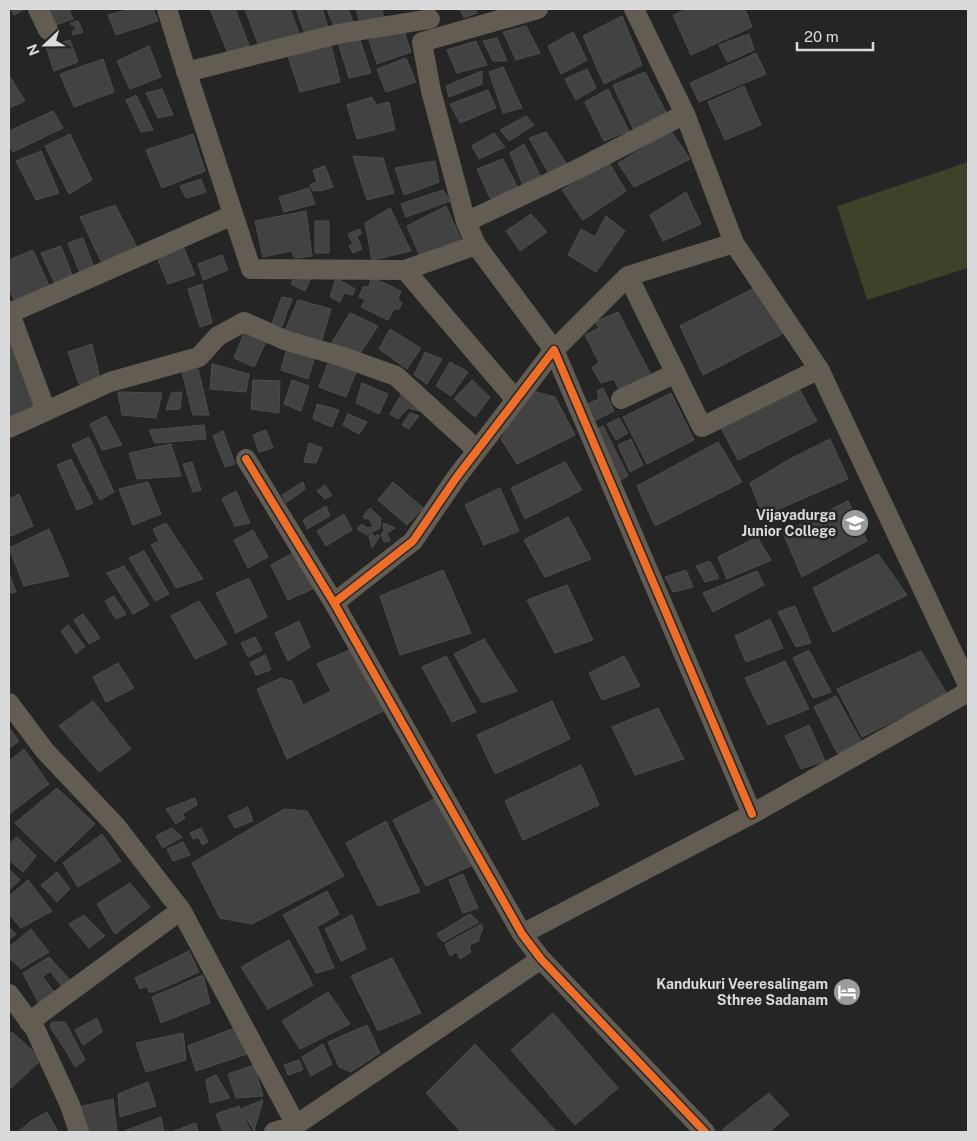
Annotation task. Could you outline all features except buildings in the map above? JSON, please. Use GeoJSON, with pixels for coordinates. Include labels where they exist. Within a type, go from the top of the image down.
{"type":"FeatureCollection","features":[{"type":"Feature","properties":{"kind":"street"},"geometry":{"type":"LineString","coordinates":[[38,9],[48,30]]}},
{"type":"Feature","properties":{"kind":"street"},"geometry":{"type":"LineString","coordinates":[[167,9],[251,269],[405,270],[476,245]]}},
{"type":"Feature","properties":{"kind":"street"},"geometry":{"type":"LineString","coordinates":[[422,42],[538,9]]}},
{"type":"Feature","properties":{"kind":"street"},"geometry":{"type":"LineString","coordinates":[[634,9],[685,114],[734,243],[819,369],[968,685]]}},
{"type":"Feature","properties":{"kind":"street"},"geometry":{"type":"LineString","coordinates":[[186,72],[338,34],[428,14],[422,42],[431,91],[466,222],[476,245],[554,350],[752,814]]}},
{"type":"Feature","properties":{"kind":"street"},"geometry":{"type":"LineString","coordinates":[[466,222],[578,169],[685,114]]}},
{"type":"Feature","properties":{"kind":"street"},"geometry":{"type":"LineString","coordinates":[[46,411],[9,312],[233,215]]}},
{"type":"Feature","properties":{"kind":"street"},"geometry":{"type":"LineString","coordinates":[[334,603],[413,541],[456,478],[554,350],[628,276],[734,243]]}},
{"type":"Feature","properties":{"kind":"street"},"geometry":{"type":"LineString","coordinates":[[405,270],[516,400]]}},
{"type":"Feature","properties":{"kind":"street"},"geometry":{"type":"LineString","coordinates":[[628,276],[702,426],[819,369]]}},
{"type":"Feature","properties":{"kind":"street"},"geometry":{"type":"LineString","coordinates":[[9,428],[110,382],[199,357],[218,336],[244,322],[285,340],[343,357],[396,376],[477,450]]}},
{"type":"Feature","properties":{"kind":"street"},"geometry":{"type":"LineString","coordinates":[[621,399],[676,373]]}},
{"type":"Feature","properties":{"kind":"street"},"geometry":{"type":"LineString","coordinates":[[246,459],[334,603],[522,934],[541,959],[705,1132]]}},
{"type":"Feature","properties":{"kind":"street"},"geometry":{"type":"LineString","coordinates":[[522,934],[752,814],[968,692]]}},
{"type":"Feature","properties":{"kind":"street"},"geometry":{"type":"LineString","coordinates":[[9,703],[45,751],[116,826],[181,910],[296,1129]]}},
{"type":"Feature","properties":{"kind":"street"},"geometry":{"type":"LineString","coordinates":[[29,1022],[181,910]]}},
{"type":"Feature","properties":{"kind":"street"},"geometry":{"type":"LineString","coordinates":[[274,1132],[296,1129],[541,959]]}},
{"type":"Feature","properties":{"kind":"street"},"geometry":{"type":"LineString","coordinates":[[9,994],[35,1029],[70,1105],[79,1132]]}},
{"type":"Feature","properties":{"kind":"green space"},"geometry":{"type":"Polygon","coordinates":[[[968,162],[968,268],[867,300],[837,206],[968,162]]]}},
{"type":"Feature","properties":{"kind":"cycle path"},"geometry":{"type":"LineString","coordinates":[[334,603],[413,541],[456,478],[554,350],[752,814]]}},
{"type":"Feature","properties":{"kind":"cycle path"},"geometry":{"type":"LineString","coordinates":[[246,459],[334,603],[522,934],[541,959],[705,1132]]}},
{"type":"Feature","properties":{"kind":"place","name":"Vijayadurga Junior College"},"geometry":{"type":"Point","coordinates":[855,523]}},
{"type":"Feature","properties":{"kind":"place","name":"Kandukuri Veeresalingam Sthree Sadanam"},"geometry":{"type":"Point","coordinates":[847,992]}}]}
